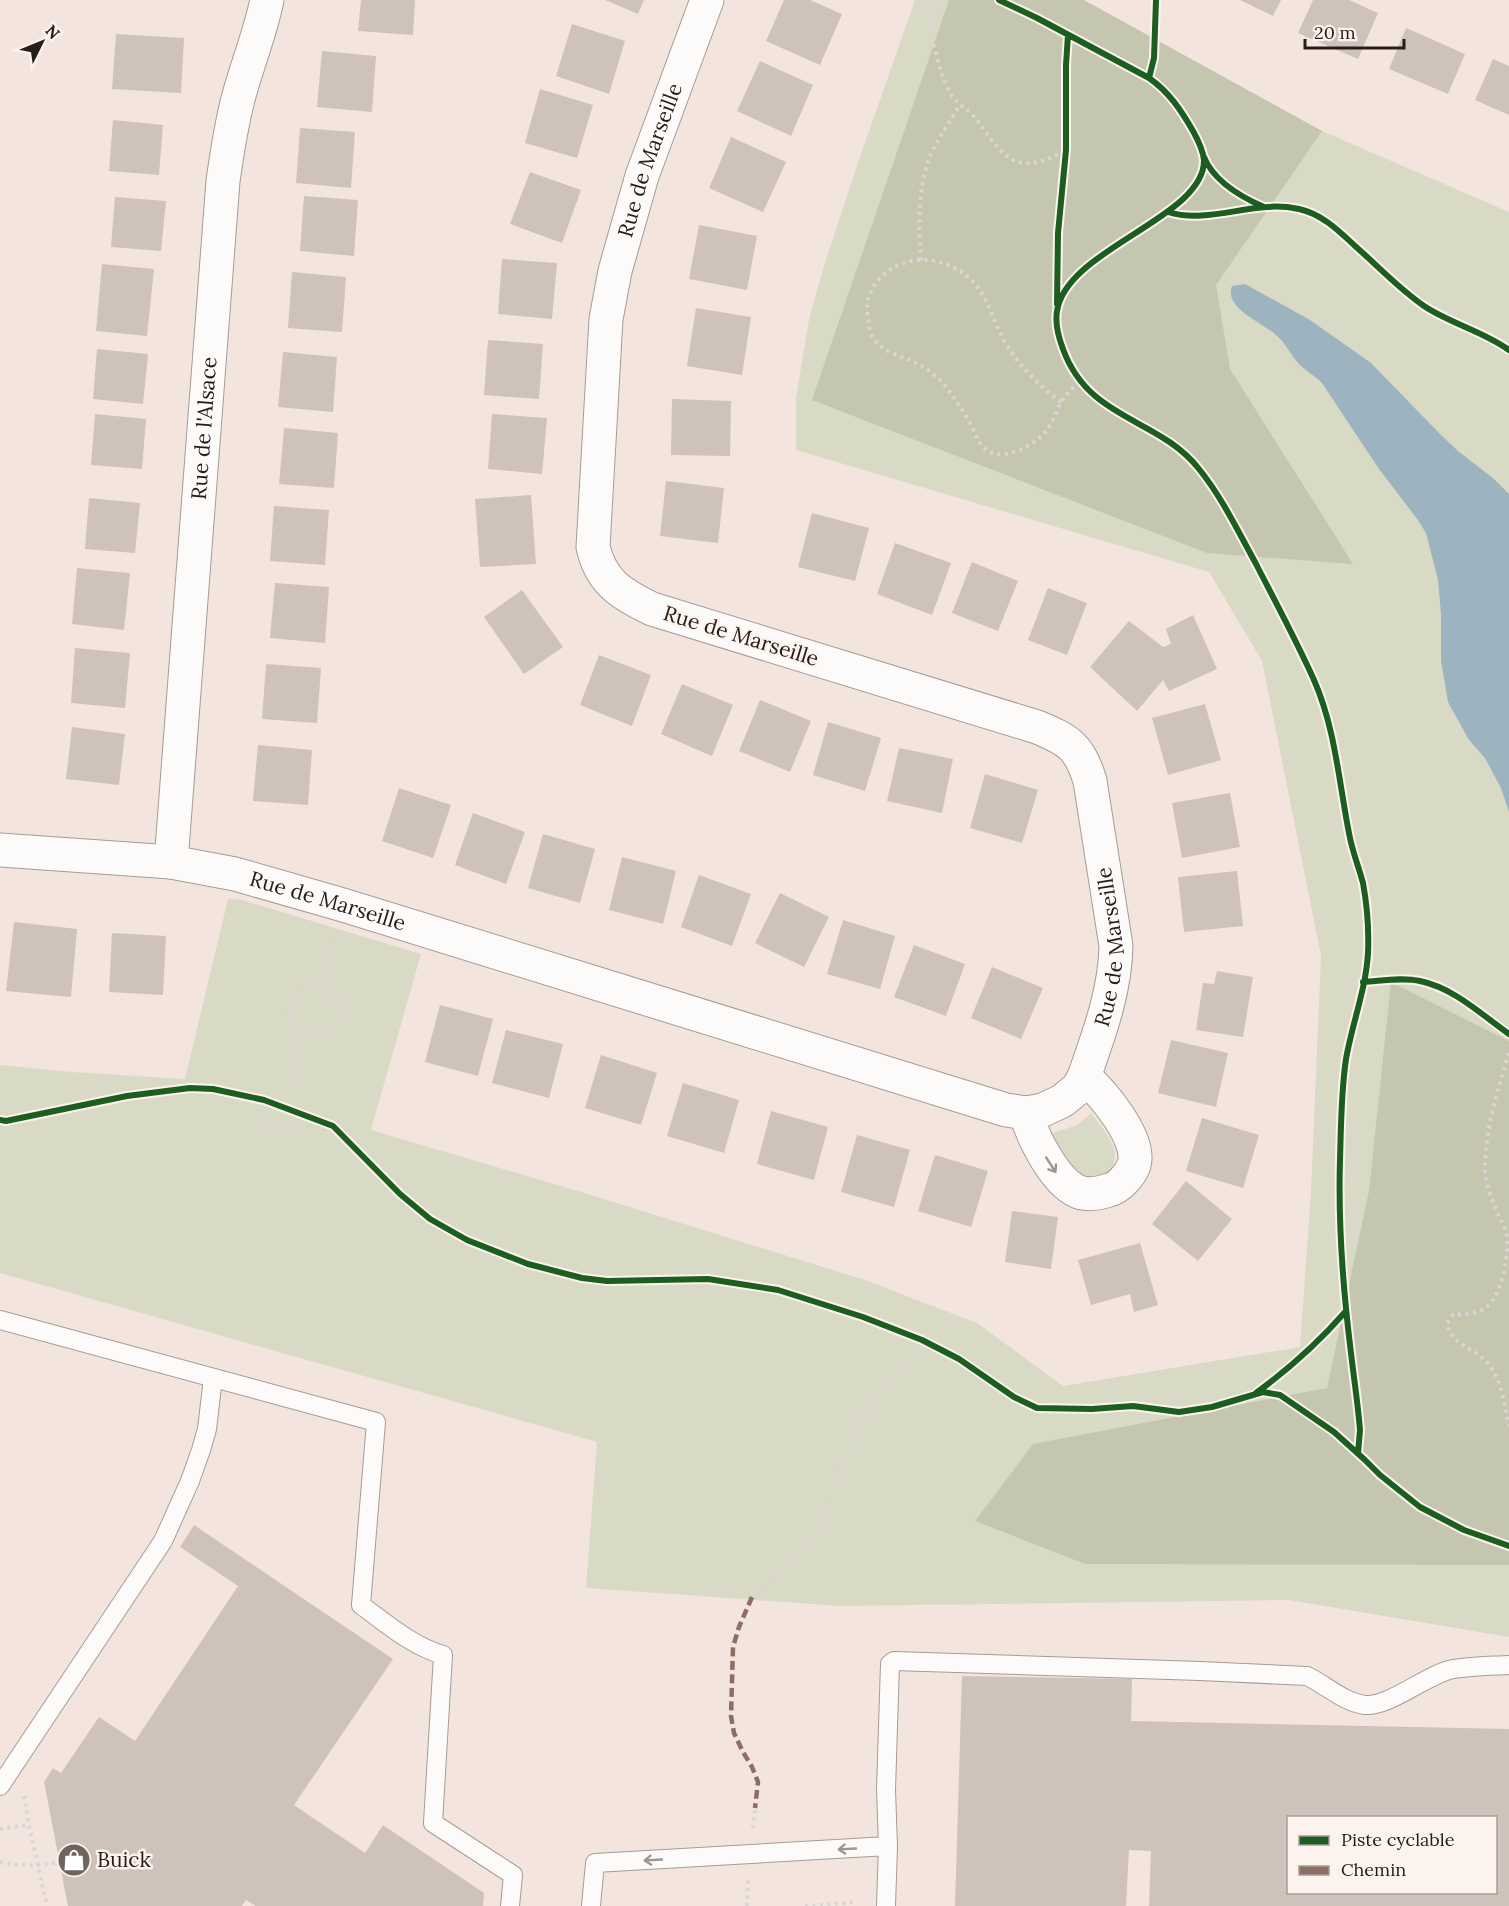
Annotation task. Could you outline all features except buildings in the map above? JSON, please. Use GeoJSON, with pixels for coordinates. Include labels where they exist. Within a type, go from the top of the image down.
{"type":"FeatureCollection","features":[{"type":"Feature","properties":{"kind":"street","name":"Rue de l'Alsace"},"geometry":{"type":"LineString","coordinates":[[171,862],[223,181],[228,140],[237,102],[261,28],[267,0]]}},
{"type":"Feature","properties":{"kind":"street","name":"Rue de Marseille"},"geometry":{"type":"LineString","coordinates":[[0,850],[171,862],[235,874],[343,905],[1006,1110],[1026,1113],[1043,1110],[1062,1101],[1077,1089],[1084,1077],[1111,994],[1116,967],[1116,946],[1090,781],[1085,763],[1078,752],[1065,740],[1037,728],[652,609],[611,584],[597,563],[593,547],[606,319],[615,271],[642,176],[707,0]]}},
{"type":"Feature","properties":{"kind":"street"},"geometry":{"type":"LineString","coordinates":[[1026,1113],[1029,1127],[1036,1140],[1068,1186],[1081,1192],[1098,1193],[1114,1189],[1126,1178],[1134,1164],[1135,1150],[1130,1134],[1095,1086],[1084,1077]]}},
{"type":"Feature","properties":{"kind":"lane"},"geometry":{"type":"LineString","coordinates":[[0,1320],[376,1422],[361,1605],[416,1644],[443,1655],[433,1823],[513,1875],[510,1906]]}},
{"type":"Feature","properties":{"kind":"lane"},"geometry":{"type":"LineString","coordinates":[[0,1786],[163,1541],[201,1450],[207,1429],[213,1378]]}},
{"type":"Feature","properties":{"kind":"lane"},"geometry":{"type":"LineString","coordinates":[[886,1906],[890,1664],[894,1661],[1307,1677],[1342,1697],[1366,1705],[1388,1699],[1449,1670],[1509,1665]]}},
{"type":"Feature","properties":{"kind":"lane"},"geometry":{"type":"LineString","coordinates":[[591,1906],[595,1863],[888,1846]]}},
{"type":"Feature","properties":{"kind":"path"},"geometry":{"type":"LineString","coordinates":[[927,0],[929,20],[945,81],[951,95],[975,117],[986,133],[1004,152],[1019,163],[1032,164],[1047,161],[1066,149]]}},
{"type":"Feature","properties":{"kind":"path"},"geometry":{"type":"LineString","coordinates":[[921,260],[920,212],[926,169],[932,152],[960,105]]}},
{"type":"Feature","properties":{"kind":"path"},"geometry":{"type":"LineString","coordinates":[[1066,149],[1066,159]]}},
{"type":"Feature","properties":{"kind":"path"},"geometry":{"type":"LineString","coordinates":[[1061,402],[1039,384],[1008,347],[982,291],[962,272],[935,261],[921,260],[892,268],[870,289],[866,311],[871,334],[893,354],[920,365],[944,385],[969,421],[980,444],[994,455],[1007,454],[1024,448],[1039,439],[1048,429],[1061,402],[1079,380]]}},
{"type":"Feature","properties":{"kind":"path"},"geometry":{"type":"LineString","coordinates":[[319,986],[336,929]]}},
{"type":"Feature","properties":{"kind":"path"},"geometry":{"type":"LineString","coordinates":[[310,985],[319,986],[327,989],[333,995],[339,1010],[338,1019],[329,1032],[321,1036],[305,1037],[291,1026],[286,1009],[289,1000],[301,988],[310,985]]}},
{"type":"Feature","properties":{"kind":"path"},"geometry":{"type":"LineString","coordinates":[[284,1106],[305,1037]]}},
{"type":"Feature","properties":{"kind":"path"},"geometry":{"type":"LineString","coordinates":[[1509,1053],[1493,1108],[1485,1173],[1488,1188],[1507,1235],[1507,1258],[1503,1279],[1494,1297],[1485,1308],[1453,1315],[1447,1323],[1449,1333],[1457,1341],[1486,1362],[1503,1392],[1509,1426]]}},
{"type":"Feature","properties":{"kind":"path"},"geometry":{"type":"LineString","coordinates":[[254,1098],[312,1117]]}},
{"type":"Feature","properties":{"kind":"path"},"geometry":{"type":"LineString","coordinates":[[264,1100],[262,1112],[265,1122],[272,1129],[281,1132],[289,1130],[296,1125],[301,1113]]}},
{"type":"Feature","properties":{"kind":"path"},"geometry":{"type":"LineString","coordinates":[[915,1336],[930,1343]]}},
{"type":"Feature","properties":{"kind":"path"},"geometry":{"type":"LineString","coordinates":[[752,1597],[761,1585],[794,1560],[822,1523],[846,1451],[858,1424],[878,1394],[922,1340]]}},
{"type":"Feature","properties":{"kind":"path"},"geometry":{"type":"LineString","coordinates":[[23,1791],[47,1906]]}},
{"type":"Feature","properties":{"kind":"path"},"geometry":{"type":"LineString","coordinates":[[752,1838],[755,1808]]}},
{"type":"Feature","properties":{"kind":"path"},"geometry":{"type":"LineString","coordinates":[[0,1829],[29,1825]]}},
{"type":"Feature","properties":{"kind":"path"},"geometry":{"type":"LineString","coordinates":[[0,1862],[38,1866],[59,1862]]}},
{"type":"Feature","properties":{"kind":"path"},"geometry":{"type":"LineString","coordinates":[[747,1906],[749,1870]]}},
{"type":"Feature","properties":{"kind":"path"},"geometry":{"type":"LineString","coordinates":[[805,1906],[857,1902]]}},
{"type":"Feature","properties":{"kind":"green space"},"geometry":{"type":"Polygon","coordinates":[[[915,0],[1083,0],[1322,131],[1509,212],[1509,1637],[1289,1600],[841,1606],[586,1588],[597,1442],[0,1273],[0,1065],[185,1079],[228,899],[242,900],[421,954],[371,1130],[865,1280],[977,1323],[1063,1386],[1300,1347],[1311,1192],[1321,956],[1262,661],[1209,572],[796,450],[796,398],[809,319],[861,154],[915,0]]]}},
{"type":"Feature","properties":{"kind":"green space"},"geometry":{"type":"Polygon","coordinates":[[[949,0],[1084,0],[1322,131],[1216,285],[1230,369],[1353,564],[1207,553],[812,400],[949,0]]]}},
{"type":"Feature","properties":{"kind":"green space"},"geometry":{"type":"Polygon","coordinates":[[[1391,982],[1509,1041],[1509,1565],[1085,1564],[975,1521],[1033,1444],[1327,1388],[1369,1191],[1391,982]]]}},
{"type":"Feature","properties":{"kind":"green space"},"geometry":{"type":"Polygon","coordinates":[[[1091,1113],[1110,1139],[1115,1156],[1106,1174],[1094,1180],[1075,1172],[1050,1134],[1077,1125],[1091,1113]]]}},
{"type":"Feature","properties":{"kind":"water"},"geometry":{"type":"Polygon","coordinates":[[[1245,284],[1310,320],[1371,363],[1441,435],[1509,494],[1509,812],[1501,788],[1485,758],[1469,740],[1448,702],[1441,661],[1438,580],[1426,533],[1379,469],[1322,383],[1300,365],[1280,338],[1246,314],[1233,301],[1232,286],[1245,284]]]}},
{"type":"Feature","properties":{"kind":"marked path"},"geometry":{"type":"LineString","coordinates":[[752,1597],[733,1647],[731,1716],[734,1733],[758,1782],[755,1808]]}},
{"type":"Feature","properties":{"kind":"cycle path"},"geometry":{"type":"LineString","coordinates":[[999,0],[1149,78],[1169,95],[1195,134],[1203,153],[1204,160],[1198,181],[1183,199],[1161,217],[1084,269],[1066,289],[1057,311],[1058,334],[1075,373],[1089,391],[1107,405],[1164,438],[1182,452],[1207,479],[1236,526],[1293,635],[1314,680],[1327,718],[1350,838],[1363,883],[1368,927],[1365,980],[1344,1071],[1340,1160],[1342,1256],[1360,1430],[1358,1453]]}},
{"type":"Feature","properties":{"kind":"cycle path"},"geometry":{"type":"LineString","coordinates":[[1149,78],[1154,58],[1156,0]]}},
{"type":"Feature","properties":{"kind":"cycle path"},"geometry":{"type":"LineString","coordinates":[[1057,304],[1058,233],[1066,150],[1068,35]]}},
{"type":"Feature","properties":{"kind":"cycle path"},"geometry":{"type":"LineString","coordinates":[[1204,157],[1214,174],[1229,188],[1264,207]]}},
{"type":"Feature","properties":{"kind":"cycle path"},"geometry":{"type":"LineString","coordinates":[[1168,212],[1192,216],[1275,207],[1307,211],[1336,229],[1397,285],[1424,306],[1509,350]]}},
{"type":"Feature","properties":{"kind":"cycle path"},"geometry":{"type":"LineString","coordinates":[[1363,982],[1406,979],[1432,985],[1456,996],[1509,1034]]}},
{"type":"Feature","properties":{"kind":"cycle path"},"geometry":{"type":"LineString","coordinates":[[0,1120],[6,1121],[127,1096],[190,1088],[213,1089],[264,1100],[333,1126],[400,1194],[430,1219],[467,1240],[528,1264],[582,1278],[607,1281],[708,1279],[778,1290],[863,1317],[922,1340],[959,1359],[1014,1397],[1037,1408],[1092,1409],[1133,1406],[1179,1412],[1212,1407],[1263,1392],[1280,1395],[1334,1432],[1380,1475],[1420,1507],[1464,1530],[1509,1546]]}},
{"type":"Feature","properties":{"kind":"cycle path"},"geometry":{"type":"LineString","coordinates":[[1256,1393],[1303,1355],[1346,1311]]}},
{"type":"Feature","properties":{"kind":"place","name":"Buick"},"geometry":{"type":"Point","coordinates":[74,1860]}}]}
